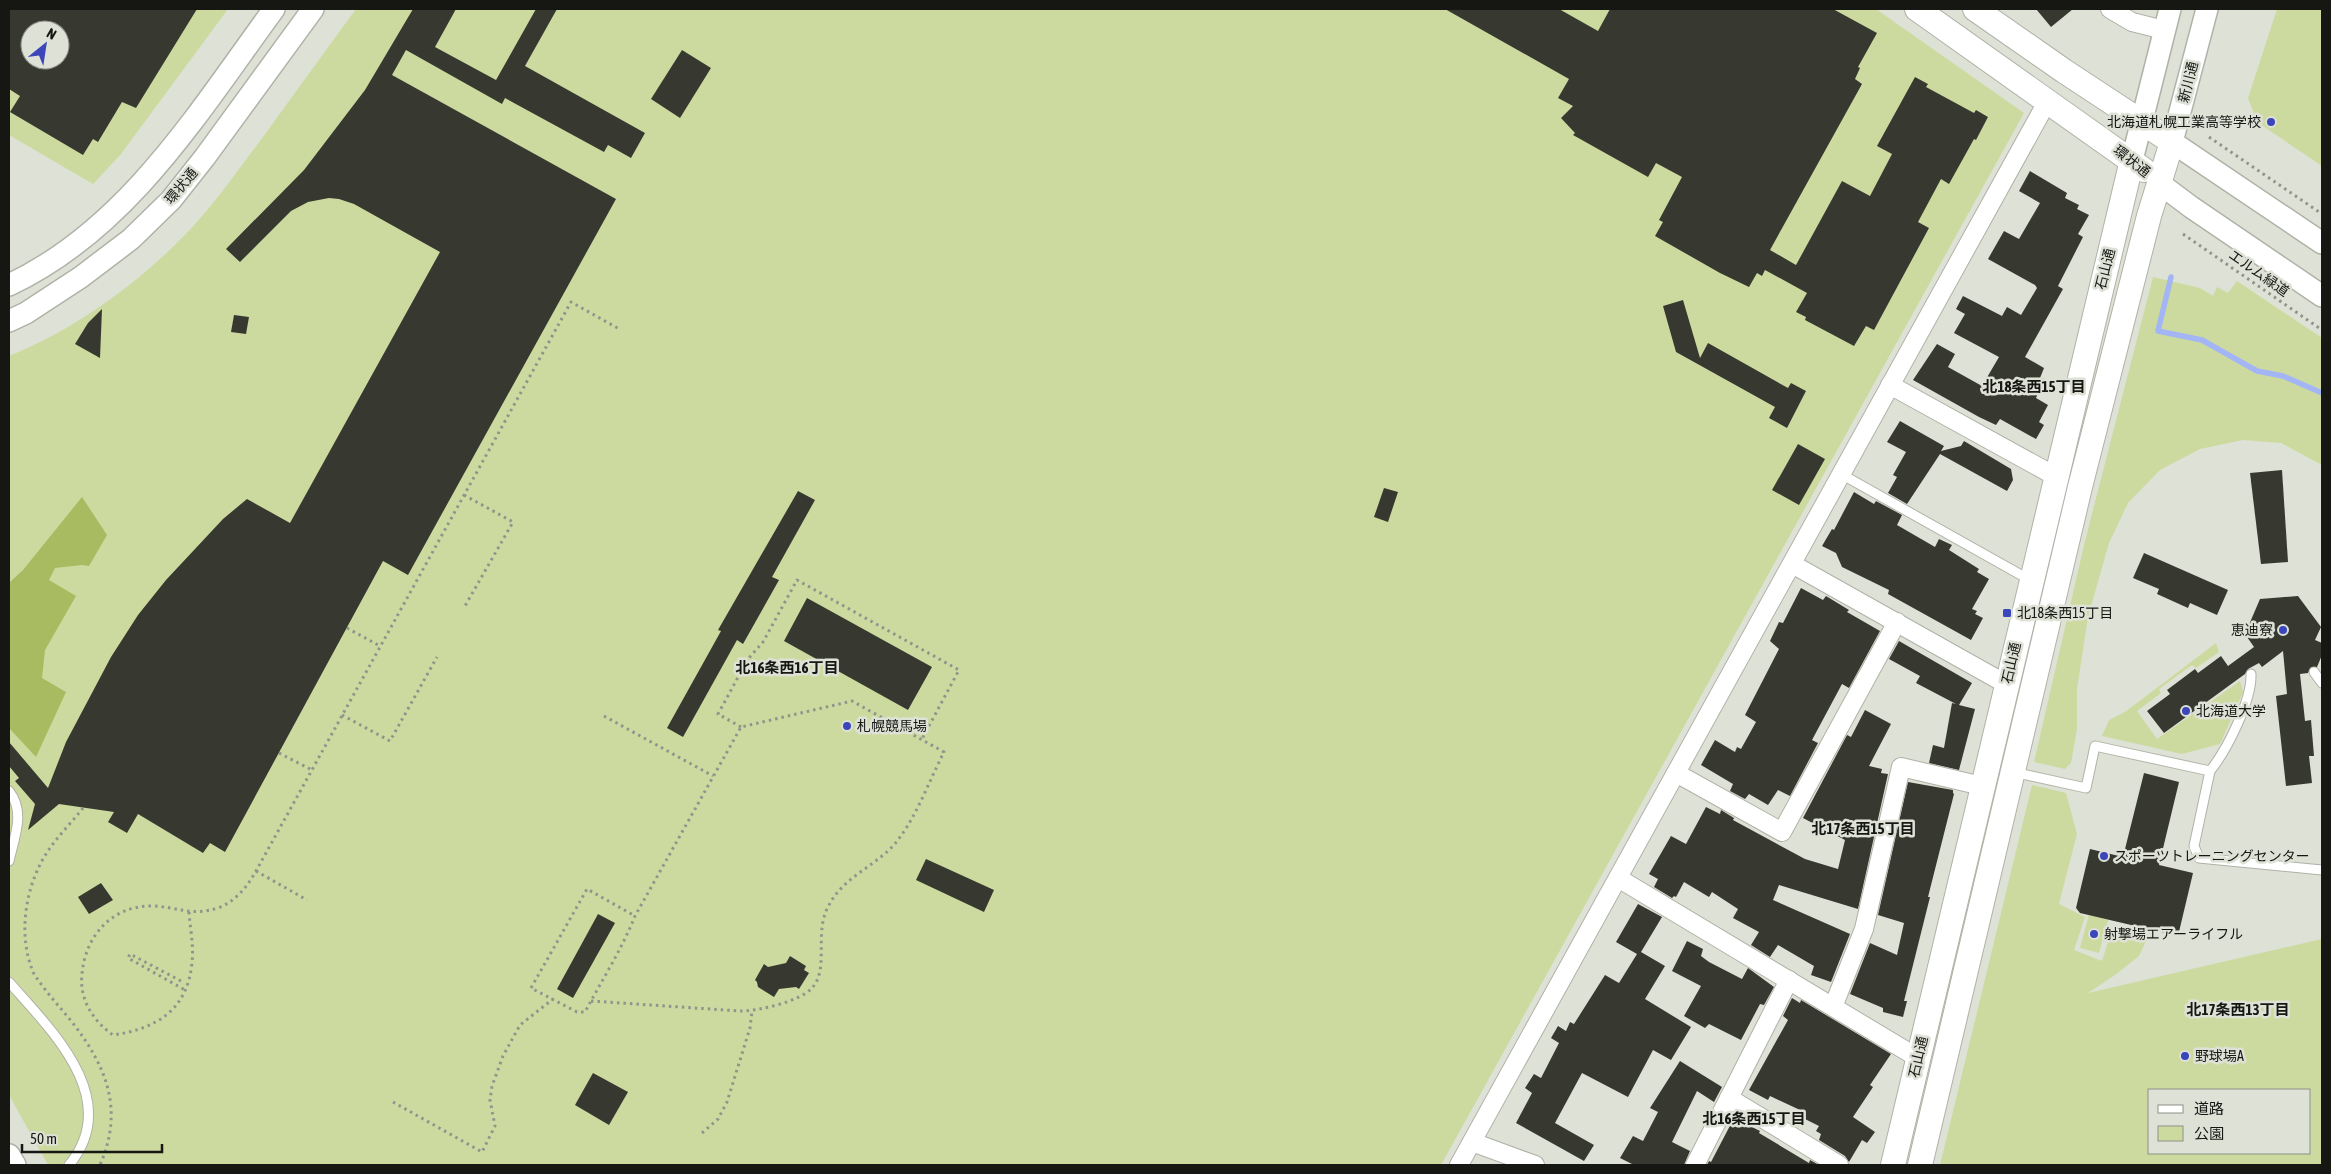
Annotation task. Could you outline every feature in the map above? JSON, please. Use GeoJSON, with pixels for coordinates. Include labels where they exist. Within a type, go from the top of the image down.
{"type":"FeatureCollection","features":[{"type":"Feature","properties":{"kind":"main road","name":"環状通"},"geometry":{"type":"LineString","coordinates":[[1917,9],[2132,160],[2159,182]]}},
{"type":"Feature","properties":{"kind":"main road"},"geometry":{"type":"LineString","coordinates":[[1975,9],[2064,71],[2172,142]]}},
{"type":"Feature","properties":{"kind":"main road","name":"新川通"},"geometry":{"type":"LineString","coordinates":[[2159,182],[2172,142]]}},
{"type":"Feature","properties":{"kind":"main road","name":"石山通"},"geometry":{"type":"LineString","coordinates":[[1893,1165],[2030,580],[2132,160]]}},
{"type":"Feature","properties":{"kind":"main road","name":"石山通"},"geometry":{"type":"LineString","coordinates":[[1920,1165],[2080,487],[2159,182]]}},
{"type":"Feature","properties":{"kind":"street"},"geometry":{"type":"LineString","coordinates":[[9,285],[29,276],[65,252],[112,213],[144,182],[169,152],[274,9]]}},
{"type":"Feature","properties":{"kind":"street","name":"環状通"},"geometry":{"type":"LineString","coordinates":[[9,321],[26,313],[81,277],[131,239],[171,200],[210,150],[312,9]]}},
{"type":"Feature","properties":{"kind":"street"},"geometry":{"type":"LineString","coordinates":[[2110,9],[2132,22],[2164,30]]}},
{"type":"Feature","properties":{"kind":"street"},"geometry":{"type":"LineString","coordinates":[[2132,160],[2170,9]]}},
{"type":"Feature","properties":{"kind":"street","name":"新川通"},"geometry":{"type":"LineString","coordinates":[[2172,142],[2207,9]]}},
{"type":"Feature","properties":{"kind":"street"},"geometry":{"type":"LineString","coordinates":[[1459,1165],[2047,102]]}},
{"type":"Feature","properties":{"kind":"street"},"geometry":{"type":"LineString","coordinates":[[2172,142],[2322,243]]}},
{"type":"Feature","properties":{"kind":"street","name":"環状通"},"geometry":{"type":"LineString","coordinates":[[2159,182],[2190,207],[2322,296]]}},
{"type":"Feature","properties":{"kind":"street"},"geometry":{"type":"LineString","coordinates":[[1890,385],[2055,476]]}},
{"type":"Feature","properties":{"kind":"street"},"geometry":{"type":"LineString","coordinates":[[1792,564],[2006,684]]}},
{"type":"Feature","properties":{"kind":"street"},"geometry":{"type":"LineString","coordinates":[[1676,773],[1782,832],[1897,622]]}},
{"type":"Feature","properties":{"kind":"street"},"geometry":{"type":"LineString","coordinates":[[1833,1007],[1864,929],[1901,767],[1982,786]]}},
{"type":"Feature","properties":{"kind":"street"},"geometry":{"type":"LineString","coordinates":[[1618,878],[1918,1058]]}},
{"type":"Feature","properties":{"kind":"street"},"geometry":{"type":"LineString","coordinates":[[1695,1165],[1789,980]]}},
{"type":"Feature","properties":{"kind":"street"},"geometry":{"type":"LineString","coordinates":[[1729,1098],[1839,1165]]}},
{"type":"Feature","properties":{"kind":"street"},"geometry":{"type":"LineString","coordinates":[[1472,1142],[1535,1165]]}},
{"type":"Feature","properties":{"kind":"street"},"geometry":{"type":"LineString","coordinates":[[9,1154],[14,1165]]}},
{"type":"Feature","properties":{"kind":"lane"},"geometry":{"type":"LineString","coordinates":[[1842,474],[2030,580]]}},
{"type":"Feature","properties":{"kind":"lane"},"geometry":{"type":"LineString","coordinates":[[2314,672],[2322,684]]}},
{"type":"Feature","properties":{"kind":"lane"},"geometry":{"type":"LineString","coordinates":[[2251,674],[2252,688],[2223,755],[2210,770],[2194,846],[2199,858],[2322,870]]}},
{"type":"Feature","properties":{"kind":"lane"},"geometry":{"type":"LineString","coordinates":[[2013,772],[2086,788],[2095,746],[2210,770]]}},
{"type":"Feature","properties":{"kind":"lane"},"geometry":{"type":"LineString","coordinates":[[9,791],[17,803],[19,818],[9,861]]}},
{"type":"Feature","properties":{"kind":"lane"},"geometry":{"type":"LineString","coordinates":[[9,982],[62,1044],[80,1076],[88,1112],[87,1126],[81,1147],[69,1165]]}},
{"type":"Feature","properties":{"kind":"path"},"geometry":{"type":"LineString","coordinates":[[2209,137],[2322,214]]}},
{"type":"Feature","properties":{"kind":"path","name":"エルム緑道"},"geometry":{"type":"LineString","coordinates":[[2183,234],[2322,330]]}},
{"type":"Feature","properties":{"kind":"path"},"geometry":{"type":"LineString","coordinates":[[188,912],[192,962],[185,990],[174,1007],[157,1023],[135,1032],[113,1035],[98,1023],[85,1001],[82,977],[85,954],[92,940],[107,921],[118,914],[140,907],[152,906],[188,912],[209,911],[232,900],[248,884],[571,302],[621,330]]}},
{"type":"Feature","properties":{"kind":"path"},"geometry":{"type":"LineString","coordinates":[[464,494],[513,522],[465,606]]}},
{"type":"Feature","properties":{"kind":"path"},"geometry":{"type":"LineString","coordinates":[[591,1001],[752,1011],[801,996],[815,984],[821,969],[821,924],[830,903],[844,886],[876,862],[895,843],[909,822],[944,752],[852,702],[741,727],[718,714],[748,659],[763,642],[797,580],[959,670],[922,739]]}},
{"type":"Feature","properties":{"kind":"path"},"geometry":{"type":"LineString","coordinates":[[347,628],[380,646]]}},
{"type":"Feature","properties":{"kind":"path"},"geometry":{"type":"LineString","coordinates":[[342,714],[390,741],[437,656]]}},
{"type":"Feature","properties":{"kind":"path"},"geometry":{"type":"LineString","coordinates":[[604,716],[713,776]]}},
{"type":"Feature","properties":{"kind":"path"},"geometry":{"type":"LineString","coordinates":[[635,916],[587,889],[531,988],[577,1012],[585,1012],[628,935],[635,916],[741,727]]}},
{"type":"Feature","properties":{"kind":"path"},"geometry":{"type":"LineString","coordinates":[[279,753],[312,770]]}},
{"type":"Feature","properties":{"kind":"path"},"geometry":{"type":"LineString","coordinates":[[83,808],[40,865],[30,895],[25,940],[28,962],[34,974],[91,1049],[107,1084],[111,1102],[111,1120],[100,1165]]}},
{"type":"Feature","properties":{"kind":"path"},"geometry":{"type":"LineString","coordinates":[[256,871],[307,900]]}},
{"type":"Feature","properties":{"kind":"path"},"geometry":{"type":"LineString","coordinates":[[181,981],[130,954],[128,958],[185,990]]}},
{"type":"Feature","properties":{"kind":"path"},"geometry":{"type":"LineString","coordinates":[[393,1102],[482,1152],[495,1126],[490,1100],[492,1086],[503,1056],[520,1025],[553,999]]}},
{"type":"Feature","properties":{"kind":"path"},"geometry":{"type":"LineString","coordinates":[[702,1132],[718,1119],[723,1111],[750,1028],[752,1011]]}},
{"type":"Feature","properties":{"kind":"green space"},"geometry":{"type":"Polygon","coordinates":[[[9,9],[228,9],[121,154],[93,184],[9,135],[9,9]]]}},
{"type":"Feature","properties":{"kind":"green space","name":"札幌競馬場"},"geometry":{"type":"Polygon","coordinates":[[[356,9],[1876,9],[2024,113],[1441,1165],[48,1165],[9,1095],[9,356],[57,333],[103,304],[146,271],[185,235],[235,175],[356,9]]]}},
{"type":"Feature","properties":{"kind":"green space"},"geometry":{"type":"Polygon","coordinates":[[[2277,9],[2322,9],[2322,166],[2257,122],[2248,98],[2277,9]]]}},
{"type":"Feature","properties":{"kind":"green space"},"geometry":{"type":"Polygon","coordinates":[[[2153,277],[2200,288],[2213,296],[2217,287],[2228,293],[2237,281],[2322,338],[2322,465],[2281,443],[2243,440],[2200,449],[2160,470],[2128,503],[2109,543],[2088,617],[2077,689],[2077,729],[2071,763],[2065,769],[2034,762],[2085,541],[2153,277]]]}},
{"type":"Feature","properties":{"kind":"green space"},"geometry":{"type":"Polygon","coordinates":[[[82,497],[107,535],[89,566],[55,568],[49,580],[76,596],[45,650],[42,678],[66,692],[36,757],[9,728],[9,583],[23,570],[82,497]]]}},
{"type":"Feature","properties":{"kind":"green space"},"geometry":{"type":"Polygon","coordinates":[[[2216,643],[2219,652],[2196,668],[2192,665],[2159,689],[2161,693],[2137,711],[2157,739],[2240,681],[2243,692],[2220,744],[2182,754],[2102,736],[2109,720],[2125,712],[2216,643]]]}},
{"type":"Feature","properties":{"kind":"green space"},"geometry":{"type":"Polygon","coordinates":[[[2032,785],[2066,793],[2077,834],[2059,904],[2085,917],[2074,950],[2102,961],[2112,929],[2149,935],[2139,956],[2088,993],[2322,939],[2322,1165],[1940,1165],[2032,785]]]}},
{"type":"Feature","properties":{"kind":"green space","name":"射撃場エアーライフル"},"geometry":{"type":"Polygon","coordinates":[[[2089,914],[2108,920],[2099,953],[2080,948],[2089,914]]]}},
{"type":"Feature","properties":{"kind":"building"},"geometry":{"type":"Polygon","coordinates":[[[9,9],[197,9],[136,108],[122,102],[98,142],[93,139],[83,155],[10,112],[20,96],[9,89],[9,9]]]}},
{"type":"Feature","properties":{"kind":"building"},"geometry":{"type":"Polygon","coordinates":[[[413,9],[456,9],[435,47],[496,80],[536,9],[557,9],[525,66],[645,133],[631,158],[608,145],[604,152],[505,98],[502,104],[406,50],[392,75],[616,199],[408,575],[383,561],[225,852],[210,843],[203,853],[138,814],[127,833],[108,822],[114,812],[59,804],[28,830],[35,804],[15,781],[19,778],[9,766],[9,742],[48,788],[66,742],[111,657],[138,615],[166,580],[223,519],[247,499],[290,523],[440,252],[354,204],[329,198],[308,202],[291,211],[240,262],[226,249],[304,170],[365,90],[413,9]]]}},
{"type":"Feature","properties":{"kind":"building"},"geometry":{"type":"Polygon","coordinates":[[[1445,9],[1559,9],[1598,31],[1610,9],[1833,9],[1877,33],[1858,67],[1860,68],[1855,79],[1862,84],[1770,250],[1796,265],[1842,181],[1870,196],[1892,154],[1877,146],[1915,77],[1928,84],[1926,87],[1974,113],[1976,110],[1988,117],[1949,184],[1941,179],[1918,222],[1929,228],[1874,330],[1866,326],[1854,346],[1805,320],[1806,317],[1796,312],[1807,293],[1765,270],[1762,276],[1757,273],[1749,287],[1720,273],[1655,236],[1663,222],[1659,220],[1682,177],[1656,163],[1648,177],[1573,135],[1575,133],[1561,118],[1573,106],[1558,98],[1569,79],[1445,9]]]}},
{"type":"Feature","properties":{"kind":"building"},"geometry":{"type":"Polygon","coordinates":[[[2036,9],[2073,9],[2051,27],[2036,9]]]}},
{"type":"Feature","properties":{"kind":"building"},"geometry":{"type":"Polygon","coordinates":[[[682,50],[711,68],[680,118],[651,99],[682,50]]]}},
{"type":"Feature","properties":{"kind":"building"},"geometry":{"type":"Polygon","coordinates":[[[2030,171],[2067,193],[2065,198],[2079,205],[2077,209],[2089,215],[2078,234],[2083,237],[2058,286],[2063,289],[2025,357],[2044,368],[2040,378],[2044,379],[2036,398],[2048,405],[2039,422],[2044,425],[2036,439],[2000,419],[1996,425],[1979,417],[1913,380],[1937,344],[1955,354],[1948,367],[1982,386],[1999,357],[1954,333],[1965,314],[1956,309],[1963,296],[2002,316],[2007,307],[2021,315],[2037,288],[2035,285],[1988,259],[2004,231],[2019,239],[2040,203],[2019,191],[2030,171]]]}},
{"type":"Feature","properties":{"kind":"building"},"geometry":{"type":"Polygon","coordinates":[[[1683,300],[1700,358],[1708,343],[1788,388],[1791,383],[1806,391],[1787,428],[1769,418],[1775,407],[1676,352],[1663,306],[1683,300]]]}},
{"type":"Feature","properties":{"kind":"building"},"geometry":{"type":"Polygon","coordinates":[[[102,309],[100,358],[75,344],[88,323],[102,309]]]}},
{"type":"Feature","properties":{"kind":"building"},"geometry":{"type":"Polygon","coordinates":[[[234,315],[249,317],[246,334],[231,332],[234,315]]]}},
{"type":"Feature","properties":{"kind":"building"},"geometry":{"type":"Polygon","coordinates":[[[1900,421],[1944,446],[1941,451],[1961,446],[1964,441],[2011,469],[2013,480],[2007,491],[1940,454],[1907,504],[1888,493],[1897,477],[1893,475],[1906,452],[1887,442],[1900,421]]]}},
{"type":"Feature","properties":{"kind":"building"},"geometry":{"type":"Polygon","coordinates":[[[1798,444],[1825,459],[1799,505],[1772,490],[1798,444]]]}},
{"type":"Feature","properties":{"kind":"building"},"geometry":{"type":"Polygon","coordinates":[[[2282,470],[2288,562],[2261,564],[2250,473],[2282,470]]]}},
{"type":"Feature","properties":{"kind":"building"},"geometry":{"type":"Polygon","coordinates":[[[1384,488],[1398,492],[1388,522],[1374,517],[1384,488]]]}},
{"type":"Feature","properties":{"kind":"building"},"geometry":{"type":"Polygon","coordinates":[[[798,491],[815,500],[772,577],[779,580],[743,644],[737,640],[683,737],[667,728],[721,631],[718,630],[798,491]]]}},
{"type":"Feature","properties":{"kind":"building"},"geometry":{"type":"Polygon","coordinates":[[[1854,492],[1874,504],[1876,501],[1902,515],[1897,525],[1935,547],[1939,539],[1952,545],[1949,550],[1979,569],[1977,572],[1989,579],[1972,609],[1977,611],[1975,614],[1983,618],[1971,640],[1888,594],[1889,590],[1842,567],[1836,553],[1822,546],[1832,529],[1834,530],[1854,492]]]}},
{"type":"Feature","properties":{"kind":"building"},"geometry":{"type":"Polygon","coordinates":[[[2144,553],[2228,590],[2217,615],[2190,603],[2188,608],[2157,594],[2159,589],[2133,578],[2144,553]]]}},
{"type":"Feature","properties":{"kind":"building"},"geometry":{"type":"Polygon","coordinates":[[[1801,588],[1823,600],[1826,596],[1849,610],[1847,612],[1880,631],[1849,688],[1842,684],[1812,740],[1818,743],[1790,796],[1778,790],[1768,805],[1749,794],[1745,799],[1730,791],[1733,784],[1701,765],[1715,740],[1735,752],[1737,747],[1741,749],[1756,722],[1745,715],[1779,649],[1770,641],[1779,622],[1783,623],[1801,588]]]}},
{"type":"Feature","properties":{"kind":"building","name":"恵迪寮"},"geometry":{"type":"Polygon","coordinates":[[[2298,596],[2321,627],[2315,640],[2322,643],[2322,655],[2317,667],[2311,667],[2308,673],[2300,674],[2305,721],[2311,720],[2314,756],[2309,756],[2312,783],[2286,786],[2276,696],[2287,694],[2283,651],[2262,667],[2259,663],[2248,669],[2245,674],[2164,733],[2147,711],[2170,694],[2167,690],[2195,669],[2198,673],[2221,656],[2228,666],[2254,647],[2245,634],[2260,599],[2298,596]]]}},
{"type":"Feature","properties":{"kind":"building"},"geometry":{"type":"Polygon","coordinates":[[[807,598],[932,667],[908,710],[784,641],[807,598]]]}},
{"type":"Feature","properties":{"kind":"building"},"geometry":{"type":"Polygon","coordinates":[[[1899,641],[1972,683],[1959,705],[1975,709],[1959,770],[1929,763],[1933,745],[1944,748],[1952,703],[1956,704],[1916,683],[1920,676],[1889,659],[1899,641]]]}},
{"type":"Feature","properties":{"kind":"building"},"geometry":{"type":"Polygon","coordinates":[[[1865,710],[1891,724],[1869,766],[1882,769],[1881,773],[1888,774],[1858,909],[1779,885],[1773,900],[1850,934],[1831,982],[1811,975],[1814,966],[1778,945],[1770,957],[1751,945],[1759,932],[1733,918],[1738,909],[1712,892],[1709,897],[1684,882],[1676,897],[1672,898],[1654,887],[1658,879],[1649,874],[1671,836],[1686,844],[1706,807],[1720,814],[1721,810],[1734,818],[1733,820],[1805,859],[1838,869],[1845,840],[1803,818],[1847,735],[1851,737],[1865,710]]]}},
{"type":"Feature","properties":{"kind":"building","name":"スポーツトレーニングセンター"},"geometry":{"type":"Polygon","coordinates":[[[2144,773],[2179,782],[2159,865],[2193,873],[2178,936],[2080,913],[2076,908],[2090,849],[2123,857],[2144,773]]]}},
{"type":"Feature","properties":{"kind":"building"},"geometry":{"type":"Polygon","coordinates":[[[1908,782],[1953,790],[1954,794],[1904,1001],[1907,1001],[1903,1017],[1883,1012],[1883,1008],[1850,994],[1870,943],[1897,955],[1904,923],[1878,915],[1908,782]]]}},
{"type":"Feature","properties":{"kind":"building"},"geometry":{"type":"Polygon","coordinates":[[[926,859],[994,890],[984,912],[916,880],[926,859]]]}},
{"type":"Feature","properties":{"kind":"building"},"geometry":{"type":"Polygon","coordinates":[[[101,883],[113,900],[89,914],[78,897],[101,883]]]}},
{"type":"Feature","properties":{"kind":"building"},"geometry":{"type":"Polygon","coordinates":[[[1638,904],[1662,917],[1641,952],[1665,966],[1645,999],[1691,1027],[1671,1060],[1653,1050],[1628,1097],[1582,1073],[1555,1123],[1594,1145],[1584,1161],[1516,1123],[1532,1093],[1525,1088],[1534,1074],[1541,1078],[1559,1043],[1551,1038],[1558,1026],[1566,1031],[1570,1022],[1574,1024],[1605,975],[1619,983],[1637,954],[1616,942],[1638,904]]]}},
{"type":"Feature","properties":{"kind":"building"},"geometry":{"type":"Polygon","coordinates":[[[598,914],[615,923],[573,998],[557,989],[598,914]]]}},
{"type":"Feature","properties":{"kind":"building"},"geometry":{"type":"Polygon","coordinates":[[[1687,941],[1703,949],[1701,956],[1709,962],[1742,979],[1748,968],[1774,987],[1764,1005],[1760,1004],[1741,1040],[1709,1024],[1705,1028],[1684,1016],[1701,986],[1672,971],[1687,941]]]}},
{"type":"Feature","properties":{"kind":"building"},"geometry":{"type":"Polygon","coordinates":[[[790,956],[806,966],[804,970],[809,973],[799,989],[796,987],[779,989],[774,997],[758,987],[755,980],[764,964],[768,967],[786,963],[790,956]]]}},
{"type":"Feature","properties":{"kind":"building"},"geometry":{"type":"Polygon","coordinates":[[[1792,998],[1800,1003],[1801,1000],[1891,1054],[1870,1085],[1873,1087],[1853,1117],[1875,1132],[1867,1143],[1862,1140],[1849,1162],[1845,1156],[1819,1140],[1821,1134],[1816,1131],[1819,1126],[1797,1115],[1800,1110],[1770,1096],[1768,1100],[1749,1090],[1788,1020],[1783,1016],[1792,998]]]}},
{"type":"Feature","properties":{"kind":"building"},"geometry":{"type":"Polygon","coordinates":[[[1680,1061],[1722,1087],[1714,1102],[1697,1091],[1672,1142],[1690,1151],[1684,1165],[1634,1165],[1620,1158],[1633,1136],[1643,1141],[1658,1112],[1650,1108],[1680,1061]]]}},
{"type":"Feature","properties":{"kind":"building"},"geometry":{"type":"Polygon","coordinates":[[[593,1073],[628,1092],[609,1125],[575,1105],[593,1073]]]}},
{"type":"Feature","properties":{"kind":"building"},"geometry":{"type":"Polygon","coordinates":[[[1734,1118],[1760,1131],[1759,1133],[1809,1163],[1810,1160],[1819,1165],[1707,1165],[1709,1161],[1711,1162],[1734,1118]]]}},
{"type":"Feature","properties":{"kind":"waterway"},"geometry":{"type":"LineString","coordinates":[[2171,277],[2158,331],[2202,340],[2257,371],[2283,376],[2322,393]]}},
{"type":"Feature","properties":{"kind":"place","name":"北海道札幌工業高等学校"},"geometry":{"type":"Point","coordinates":[2271,122]}},
{"type":"Feature","properties":{"kind":"place","name":"北18条西15丁目"},"geometry":{"type":"Point","coordinates":[2007,613]}},
{"type":"Feature","properties":{"kind":"place","name":"恵迪寮"},"geometry":{"type":"Point","coordinates":[2283,630]}},
{"type":"Feature","properties":{"kind":"place","name":"北海道大学"},"geometry":{"type":"Point","coordinates":[2186,711]}},
{"type":"Feature","properties":{"kind":"place","name":"札幌競馬場"},"geometry":{"type":"Point","coordinates":[847,726]}},
{"type":"Feature","properties":{"kind":"place","name":"スポーツトレーニングセンター"},"geometry":{"type":"Point","coordinates":[2104,856]}},
{"type":"Feature","properties":{"kind":"place","name":"射撃場エアーライフル"},"geometry":{"type":"Point","coordinates":[2094,934]}},
{"type":"Feature","properties":{"kind":"place","name":"野球場A"},"geometry":{"type":"Point","coordinates":[2185,1056]}},
{"type":"Feature","properties":{"kind":"district","name":"北18条西15丁目"},"geometry":{"type":"Point","coordinates":[2034,387]}},
{"type":"Feature","properties":{"kind":"district","name":"北16条西16丁目"},"geometry":{"type":"Point","coordinates":[787,668]}},
{"type":"Feature","properties":{"kind":"district","name":"北17条西15丁目"},"geometry":{"type":"Point","coordinates":[1863,829]}},
{"type":"Feature","properties":{"kind":"district","name":"北17条西13丁目"},"geometry":{"type":"Point","coordinates":[2238,1010]}},
{"type":"Feature","properties":{"kind":"district","name":"北16条西15丁目"},"geometry":{"type":"Point","coordinates":[1754,1119]}}]}
